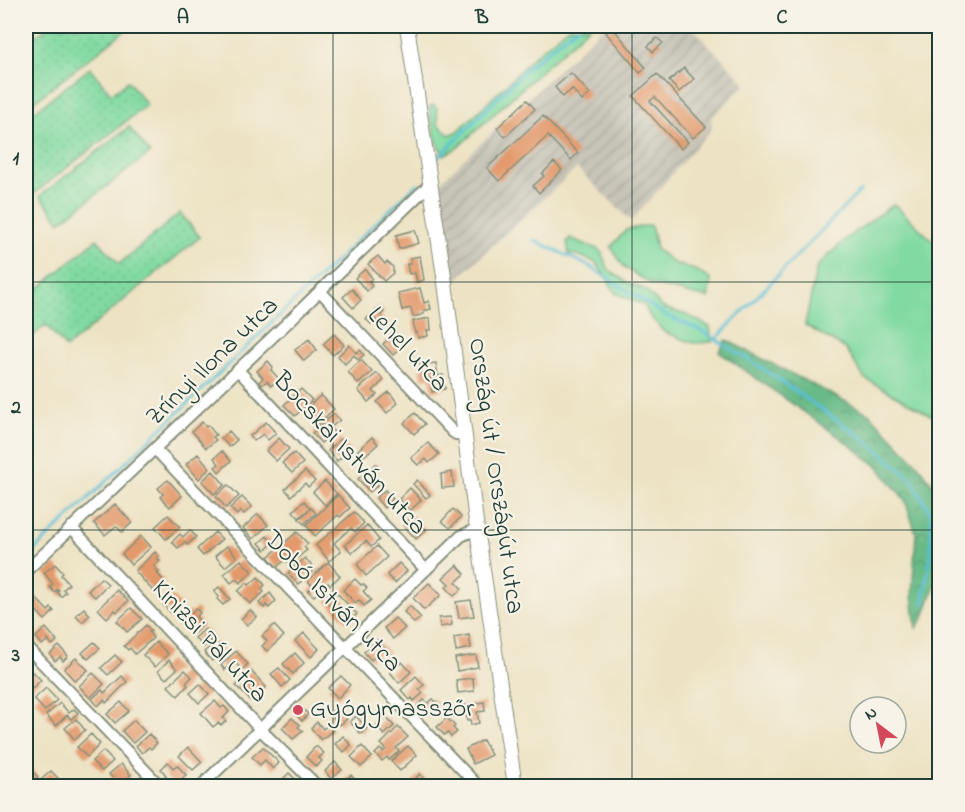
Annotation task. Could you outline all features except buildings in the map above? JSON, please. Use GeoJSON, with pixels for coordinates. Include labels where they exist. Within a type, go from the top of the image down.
{"type":"FeatureCollection","features":[{"type":"Feature","properties":{"kind":"main road","name":"Ország út / Országút utca"},"geometry":{"type":"LineString","coordinates":[[407,26],[515,786]]}},
{"type":"Feature","properties":{"kind":"street","name":"Zrínyi Ilona utca"},"geometry":{"type":"LineString","coordinates":[[26,571],[320,291],[429,178]]}},
{"type":"Feature","properties":{"kind":"street","name":"Lehel utca"},"geometry":{"type":"LineString","coordinates":[[320,291],[453,432],[465,434]]}},
{"type":"Feature","properties":{"kind":"street","name":"Bocskai István utca"},"geometry":{"type":"LineString","coordinates":[[238,369],[426,570]]}},
{"type":"Feature","properties":{"kind":"street","name":"Dobó István utca"},"geometry":{"type":"LineString","coordinates":[[155,449],[478,786]]}},
{"type":"Feature","properties":{"kind":"street","name":"Kinizsi Pál utca"},"geometry":{"type":"LineString","coordinates":[[71,526],[316,786]]}},
{"type":"Feature","properties":{"kind":"street"},"geometry":{"type":"LineString","coordinates":[[201,786],[461,536],[477,529]]}},
{"type":"Feature","properties":{"kind":"street"},"geometry":{"type":"LineString","coordinates":[[26,646],[160,786]]}},
{"type":"Feature","properties":{"kind":"shaded area"},"geometry":{"type":"Polygon","coordinates":[[[605,26],[691,26],[746,84],[711,118],[712,128],[631,221],[577,168],[452,283],[438,184],[605,26]]]}},
{"type":"Feature","properties":{"kind":"green space"},"geometry":{"type":"Polygon","coordinates":[[[50,26],[131,26],[26,108],[26,43],[50,26]]]}},
{"type":"Feature","properties":{"kind":"green space"},"geometry":{"type":"Polygon","coordinates":[[[570,26],[590,26],[457,148],[444,155],[438,146],[430,116],[430,106],[434,105],[437,109],[438,124],[449,135],[457,132],[536,54],[570,26]]]}},
{"type":"Feature","properties":{"kind":"green space"},"geometry":{"type":"Polygon","coordinates":[[[90,68],[111,94],[128,81],[147,105],[26,200],[26,118],[90,68]]]}},
{"type":"Feature","properties":{"kind":"green space"},"geometry":{"type":"Polygon","coordinates":[[[129,127],[150,153],[60,222],[40,196],[129,127]]]}},
{"type":"Feature","properties":{"kind":"green space"},"geometry":{"type":"Polygon","coordinates":[[[894,204],[939,247],[939,420],[864,378],[846,349],[805,325],[817,266],[847,238],[894,204]]]}},
{"type":"Feature","properties":{"kind":"green space"},"geometry":{"type":"Polygon","coordinates":[[[180,213],[200,237],[66,348],[46,325],[26,342],[26,299],[97,239],[119,264],[180,213]]]}},
{"type":"Feature","properties":{"kind":"green space"},"geometry":{"type":"Polygon","coordinates":[[[650,225],[656,249],[674,263],[697,271],[711,280],[708,298],[651,284],[624,267],[611,247],[626,230],[650,225]]]}},
{"type":"Feature","properties":{"kind":"green space"},"geometry":{"type":"Polygon","coordinates":[[[570,238],[600,250],[609,270],[628,283],[645,290],[663,308],[687,315],[710,327],[712,342],[693,343],[664,332],[649,315],[644,305],[615,293],[595,262],[569,254],[567,242],[570,238]]]}},
{"type":"Feature","properties":{"kind":"green space"},"geometry":{"type":"Polygon","coordinates":[[[726,340],[870,414],[921,468],[939,494],[939,574],[924,617],[916,628],[912,596],[916,533],[905,500],[878,467],[719,352],[726,340]]]}},
{"type":"Feature","properties":{"kind":"waterway"},"geometry":{"type":"LineString","coordinates":[[437,159],[530,65],[578,26]]}},
{"type":"Feature","properties":{"kind":"waterway"},"geometry":{"type":"LineString","coordinates":[[26,558],[417,184]]}},
{"type":"Feature","properties":{"kind":"waterway"},"geometry":{"type":"LineString","coordinates":[[716,339],[860,191]]}},
{"type":"Feature","properties":{"kind":"waterway"},"geometry":{"type":"LineString","coordinates":[[534,240],[589,266],[665,315],[702,331],[762,368],[860,436],[911,478],[931,514],[931,553],[923,604]]}},
{"type":"Feature","properties":{"kind":"place","name":"Gyógymasszőr"},"geometry":{"type":"Point","coordinates":[298,710]}}]}
